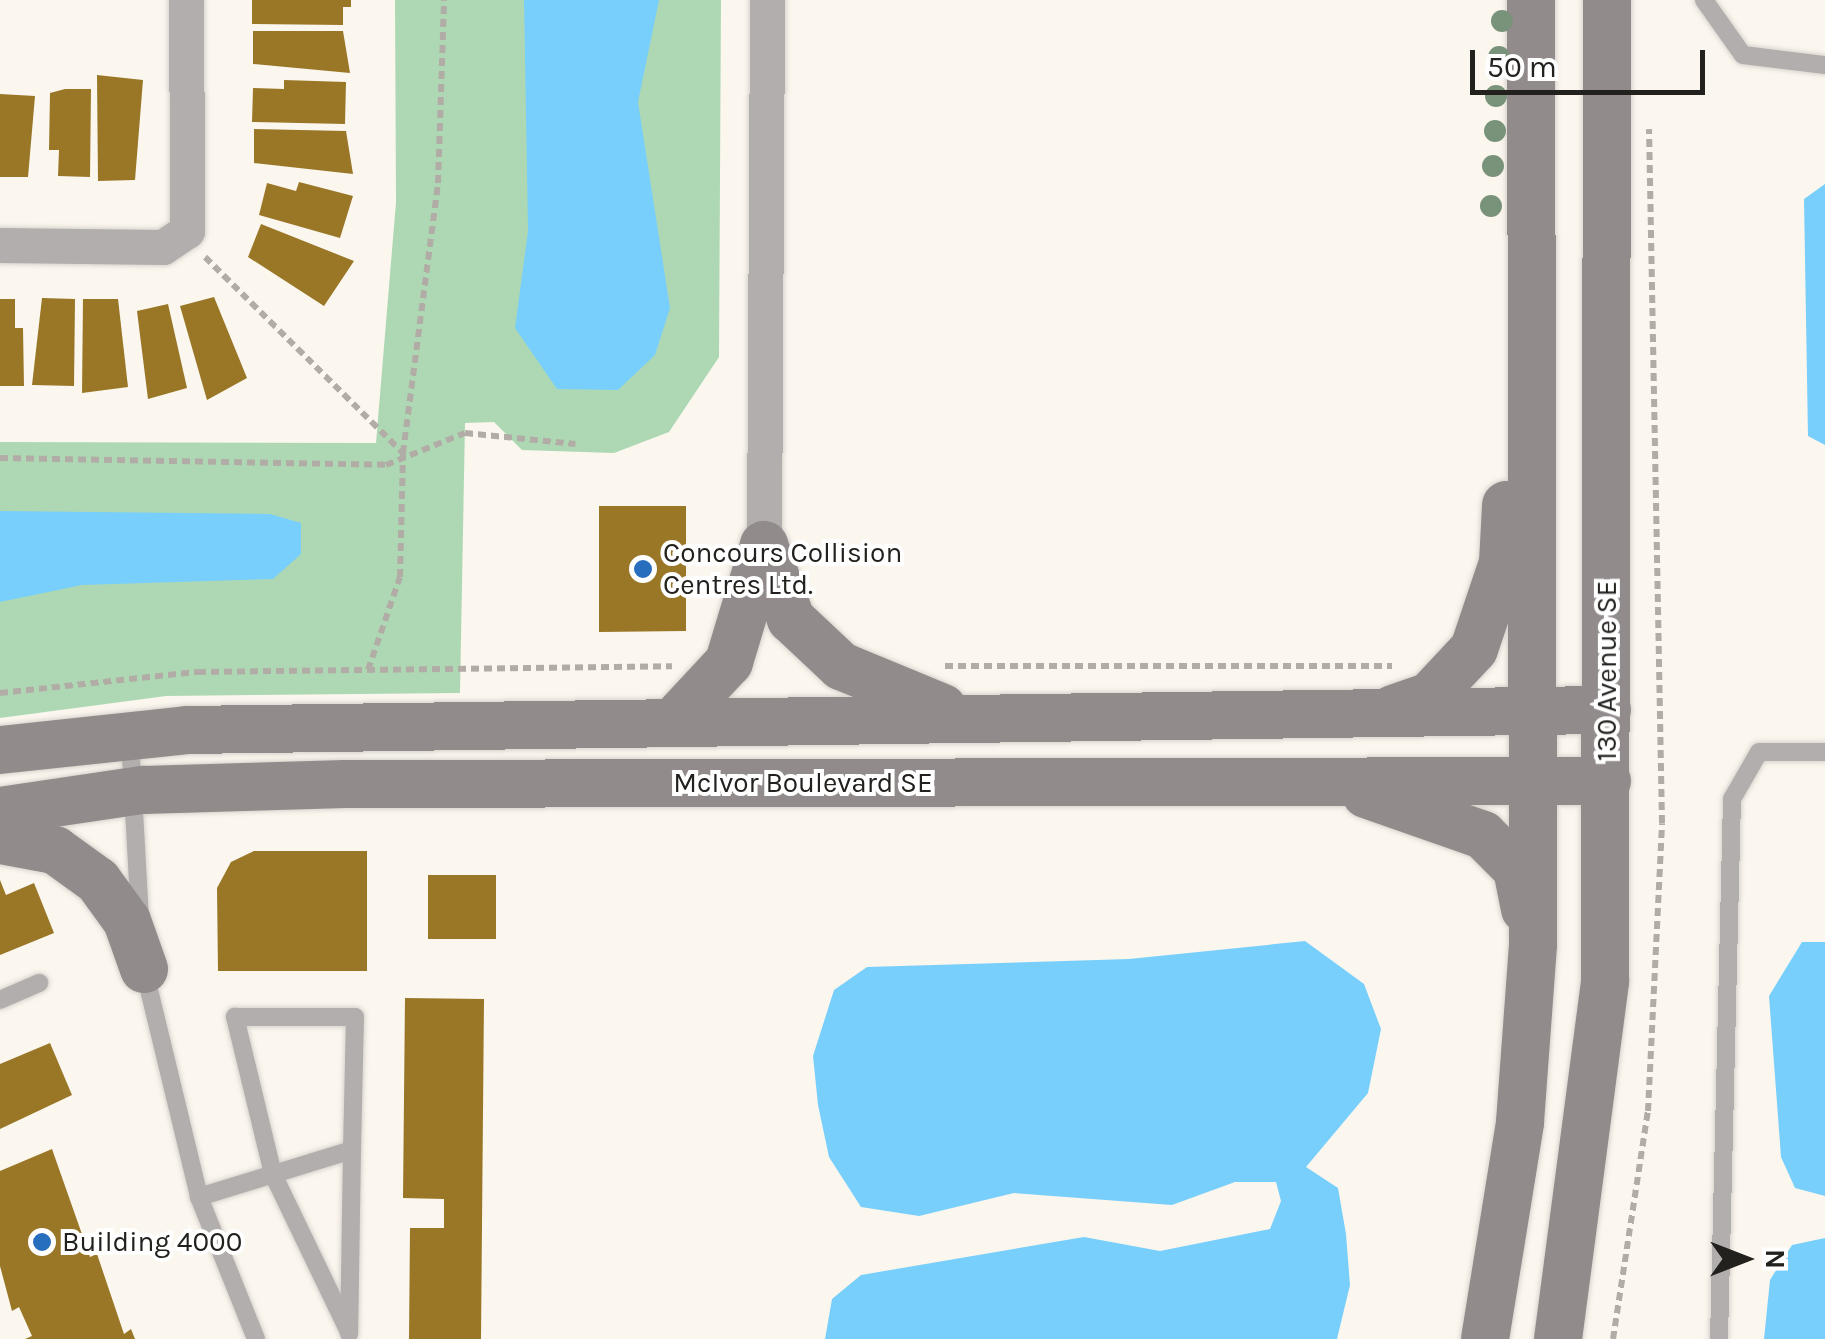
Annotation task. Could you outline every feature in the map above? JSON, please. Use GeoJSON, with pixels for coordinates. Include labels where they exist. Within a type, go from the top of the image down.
{"type":"FeatureCollection","features":[{"type":"Feature","properties":{"kind":"main road"},"geometry":{"type":"LineString","coordinates":[[1486,1339],[1520,1122],[1533,944],[1536,711],[1531,0]]}},
{"type":"Feature","properties":{"kind":"main road","name":"130 Avenue SE"},"geometry":{"type":"LineString","coordinates":[[1558,1339],[1605,981],[1607,0]]}},
{"type":"Feature","properties":{"kind":"main road"},"geometry":{"type":"LineString","coordinates":[[1382,713],[1430,696],[1462,669],[1490,617],[1503,563],[1530,88]]}},
{"type":"Feature","properties":{"kind":"main road"},"geometry":{"type":"LineString","coordinates":[[764,545],[792,619],[841,666],[960,715]]}},
{"type":"Feature","properties":{"kind":"main road"},"geometry":{"type":"LineString","coordinates":[[673,722],[729,662],[764,545]]}},
{"type":"Feature","properties":{"kind":"main road"},"geometry":{"type":"LineString","coordinates":[[0,750],[130,734],[960,715],[1607,710]]}},
{"type":"Feature","properties":{"kind":"main road","name":"McIvor Boulevard SE"},"geometry":{"type":"LineString","coordinates":[[0,810],[132,792],[1607,781]]}},
{"type":"Feature","properties":{"kind":"main road"},"geometry":{"type":"LineString","coordinates":[[1330,782],[1483,835],[1517,868],[1533,944]]}},
{"type":"Feature","properties":{"kind":"main road"},"geometry":{"type":"LineString","coordinates":[[0,840],[56,850],[98,880],[127,921],[144,970]]}},
{"type":"Feature","properties":{"kind":"street"},"geometry":{"type":"LineString","coordinates":[[0,245],[163,247],[187,231],[186,0]]}},
{"type":"Feature","properties":{"kind":"street"},"geometry":{"type":"LineString","coordinates":[[764,545],[767,0]]}},
{"type":"Feature","properties":{"kind":"lane"},"geometry":{"type":"LineString","coordinates":[[1704,0],[1743,55],[1825,65]]}},
{"type":"Feature","properties":{"kind":"lane"},"geometry":{"type":"LineString","coordinates":[[130,734],[144,970],[199,1197],[256,1339]]}},
{"type":"Feature","properties":{"kind":"lane"},"geometry":{"type":"LineString","coordinates":[[1719,1339],[1732,799],[1760,752],[1825,752]]}},
{"type":"Feature","properties":{"kind":"lane"},"geometry":{"type":"LineString","coordinates":[[0,1000],[39,983]]}},
{"type":"Feature","properties":{"kind":"lane"},"geometry":{"type":"LineString","coordinates":[[354,1016],[349,1335],[273,1174],[236,1017],[354,1016]]}},
{"type":"Feature","properties":{"kind":"lane"},"geometry":{"type":"LineString","coordinates":[[199,1197],[352,1150]]}},
{"type":"Feature","properties":{"kind":"path"},"geometry":{"type":"LineString","coordinates":[[368,670],[400,577],[403,453],[432,242],[444,0]]}},
{"type":"Feature","properties":{"kind":"path"},"geometry":{"type":"LineString","coordinates":[[1612,1339],[1648,1112],[1662,843],[1648,106]]}},
{"type":"Feature","properties":{"kind":"path"},"geometry":{"type":"LineString","coordinates":[[187,231],[403,453]]}},
{"type":"Feature","properties":{"kind":"path"},"geometry":{"type":"LineString","coordinates":[[0,458],[287,467],[386,465],[403,453],[466,433],[574,444]]}},
{"type":"Feature","properties":{"kind":"path"},"geometry":{"type":"LineString","coordinates":[[930,664],[1409,666]]}},
{"type":"Feature","properties":{"kind":"path"},"geometry":{"type":"LineString","coordinates":[[0,693],[198,672],[680,666]]}},
{"type":"Feature","properties":{"kind":"green space"},"geometry":{"type":"Polygon","coordinates":[[[395,0],[721,0],[719,357],[669,432],[614,453],[522,450],[494,422],[465,423],[460,693],[166,696],[0,718],[0,442],[376,443],[396,202],[395,0]]]}},
{"type":"Feature","properties":{"kind":"water"},"geometry":{"type":"Polygon","coordinates":[[[524,0],[659,0],[638,102],[670,308],[655,355],[618,390],[557,389],[515,328],[528,231],[524,0]]]}},
{"type":"Feature","properties":{"kind":"water"},"geometry":{"type":"Polygon","coordinates":[[[1825,184],[1825,445],[1808,436],[1804,199],[1825,184]]]}},
{"type":"Feature","properties":{"kind":"water"},"geometry":{"type":"Polygon","coordinates":[[[0,511],[270,514],[301,523],[301,554],[273,579],[82,585],[0,602],[0,511]]]}},
{"type":"Feature","properties":{"kind":"water"},"geometry":{"type":"Polygon","coordinates":[[[1305,941],[1364,984],[1381,1029],[1368,1093],[1306,1167],[1338,1188],[1350,1285],[1337,1339],[825,1339],[832,1299],[861,1275],[1084,1237],[1160,1251],[1270,1229],[1281,1201],[1276,1182],[1235,1182],[1172,1205],[1014,1193],[919,1216],[861,1207],[829,1157],[818,1105],[813,1056],[834,990],[867,967],[1129,959],[1305,941]]]}},
{"type":"Feature","properties":{"kind":"water"},"geometry":{"type":"Polygon","coordinates":[[[1802,942],[1825,942],[1825,1196],[1795,1188],[1781,1157],[1769,996],[1802,942]]]}},
{"type":"Feature","properties":{"kind":"water"},"geometry":{"type":"Polygon","coordinates":[[[1825,1238],[1825,1339],[1764,1339],[1770,1280],[1792,1245],[1825,1238]]]}},
{"type":"Feature","properties":{"kind":"building"},"geometry":{"type":"Polygon","coordinates":[[[252,0],[351,0],[351,7],[343,7],[343,25],[252,24],[252,0]]]}},
{"type":"Feature","properties":{"kind":"building"},"geometry":{"type":"Polygon","coordinates":[[[253,31],[343,31],[350,73],[253,64],[253,31]]]}},
{"type":"Feature","properties":{"kind":"building"},"geometry":{"type":"Polygon","coordinates":[[[97,75],[143,80],[135,180],[98,181],[97,75]]]}},
{"type":"Feature","properties":{"kind":"building"},"geometry":{"type":"Polygon","coordinates":[[[284,80],[346,82],[345,124],[252,122],[253,88],[284,89],[284,80]]]}},
{"type":"Feature","properties":{"kind":"building"},"geometry":{"type":"Polygon","coordinates":[[[91,89],[90,177],[58,176],[59,150],[49,150],[50,93],[91,89]]]}},
{"type":"Feature","properties":{"kind":"building"},"geometry":{"type":"Polygon","coordinates":[[[0,94],[35,96],[28,177],[0,177],[0,94]]]}},
{"type":"Feature","properties":{"kind":"building"},"geometry":{"type":"Polygon","coordinates":[[[254,129],[346,131],[353,174],[254,163],[254,129]]]}},
{"type":"Feature","properties":{"kind":"building"},"geometry":{"type":"Polygon","coordinates":[[[299,182],[353,196],[340,238],[259,215],[267,183],[296,191],[299,182]]]}},
{"type":"Feature","properties":{"kind":"building"},"geometry":{"type":"Polygon","coordinates":[[[261,224],[354,261],[324,306],[248,257],[261,224]]]}},
{"type":"Feature","properties":{"kind":"building"},"geometry":{"type":"Polygon","coordinates":[[[214,297],[247,378],[207,400],[180,306],[214,297]]]}},
{"type":"Feature","properties":{"kind":"building"},"geometry":{"type":"Polygon","coordinates":[[[42,298],[75,299],[74,386],[32,385],[42,298]]]}},
{"type":"Feature","properties":{"kind":"building"},"geometry":{"type":"Polygon","coordinates":[[[0,299],[15,299],[15,328],[23,328],[24,386],[0,386],[0,299]]]}},
{"type":"Feature","properties":{"kind":"building"},"geometry":{"type":"Polygon","coordinates":[[[83,299],[118,299],[128,387],[82,393],[83,299]]]}},
{"type":"Feature","properties":{"kind":"building"},"geometry":{"type":"Polygon","coordinates":[[[168,304],[187,388],[148,399],[137,311],[168,304]]]}},
{"type":"Feature","properties":{"kind":"building","name":"Concours Collision Centres Ltd."},"geometry":{"type":"Polygon","coordinates":[[[599,506],[686,506],[686,631],[599,632],[599,506]]]}},
{"type":"Feature","properties":{"kind":"building"},"geometry":{"type":"Polygon","coordinates":[[[254,851],[367,851],[367,971],[218,971],[217,888],[231,862],[254,851]]]}},
{"type":"Feature","properties":{"kind":"building"},"geometry":{"type":"Polygon","coordinates":[[[428,875],[496,875],[496,939],[428,939],[428,875]]]}},
{"type":"Feature","properties":{"kind":"building"},"geometry":{"type":"Polygon","coordinates":[[[0,880],[6,895],[34,883],[54,933],[0,955],[0,880]]]}},
{"type":"Feature","properties":{"kind":"building"},"geometry":{"type":"Polygon","coordinates":[[[405,998],[484,999],[481,1339],[409,1339],[410,1228],[444,1228],[444,1199],[403,1198],[405,998]]]}},
{"type":"Feature","properties":{"kind":"building"},"geometry":{"type":"Polygon","coordinates":[[[50,1043],[72,1095],[0,1129],[0,1064],[50,1043]]]}},
{"type":"Feature","properties":{"kind":"building","name":"Building 4000"},"geometry":{"type":"Polygon","coordinates":[[[52,1149],[90,1257],[97,1254],[124,1334],[131,1329],[135,1339],[25,1339],[32,1336],[19,1307],[12,1311],[0,1266],[0,1171],[52,1149]]]}},
{"type":"Feature","properties":{"kind":"place","name":"Concours Collision Centres Ltd."},"geometry":{"type":"Point","coordinates":[643,569]}},
{"type":"Feature","properties":{"kind":"place","name":"Building 4000"},"geometry":{"type":"Point","coordinates":[42,1242]}}]}
